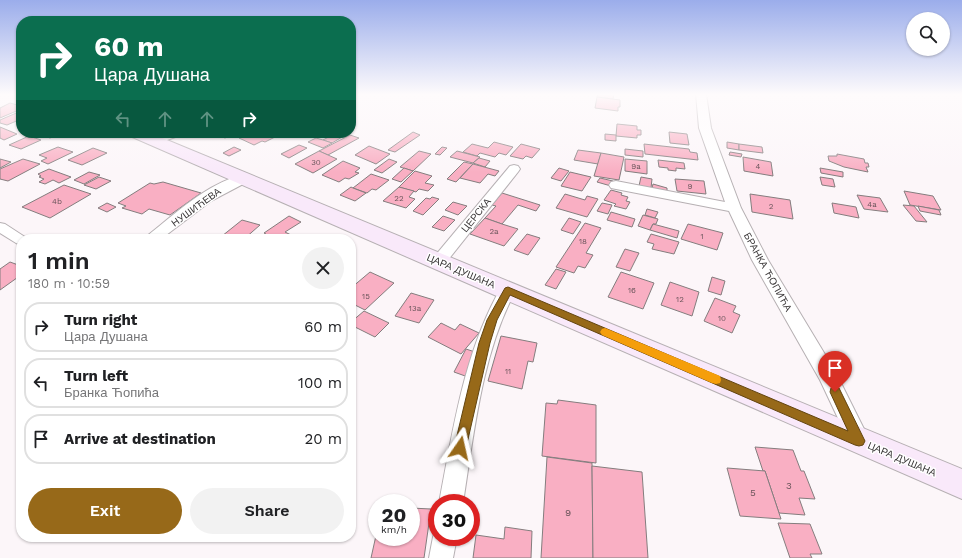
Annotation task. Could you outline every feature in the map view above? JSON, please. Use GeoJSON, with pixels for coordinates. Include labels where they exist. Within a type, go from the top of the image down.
{"type":"FeatureCollection","features":[{"type":"Feature","properties":{"kind":"main road","name":"ЦАРА ДУШАНА"},"geometry":{"type":"LineString","coordinates":[[161,138],[242,179],[508,290],[962,484]]}},
{"type":"Feature","properties":{"kind":"street","name":"БРАНКА ЋОПИЋА"},"geometry":{"type":"LineString","coordinates":[[704,120],[705,128],[734,208],[760,260],[828,378],[859,441]]}},
{"type":"Feature","properties":{"kind":"street","name":"ЦЕРСКА"},"geometry":{"type":"LineString","coordinates":[[439,261],[514,169]]}},
{"type":"Feature","properties":{"kind":"street","name":"НУШИЋЕВА"},"geometry":{"type":"LineString","coordinates":[[159,234],[212,194],[223,187],[242,179]]}},
{"type":"Feature","properties":{"kind":"street"},"geometry":{"type":"LineString","coordinates":[[616,185],[734,208]]}},
{"type":"Feature","properties":{"kind":"street"},"geometry":{"type":"LineString","coordinates":[[0,227],[16,237]]}},
{"type":"Feature","properties":{"kind":"street"},"geometry":{"type":"LineString","coordinates":[[453,494],[463,434],[485,343],[492,320],[508,290]]}},
{"type":"Feature","properties":{"kind":"street"},"geometry":{"type":"LineString","coordinates":[[441,558],[443,546]]}},
{"type":"Feature","properties":{"kind":"building"},"geometry":{"type":"Polygon","coordinates":[[[0,120],[16,120],[7,125],[0,123],[0,120]]]}},
{"type":"Feature","properties":{"kind":"building"},"geometry":{"type":"Polygon","coordinates":[[[617,124],[637,126],[637,130],[641,130],[641,135],[637,135],[637,138],[616,136],[617,124]]]}},
{"type":"Feature","properties":{"kind":"building"},"geometry":{"type":"Polygon","coordinates":[[[0,127],[16,134],[4,140],[0,138],[0,127]]]}},
{"type":"Feature","properties":{"kind":"building"},"geometry":{"type":"Polygon","coordinates":[[[413,132],[420,135],[395,152],[388,150],[413,132]]]}},
{"type":"Feature","properties":{"kind":"building"},"geometry":{"type":"Polygon","coordinates":[[[669,132],[687,134],[689,145],[670,143],[669,132]]]}},
{"type":"Feature","properties":{"kind":"building"},"geometry":{"type":"Polygon","coordinates":[[[605,134],[616,135],[616,141],[605,140],[605,134]]]}},
{"type":"Feature","properties":{"kind":"building"},"geometry":{"type":"Polygon","coordinates":[[[25,138],[35,138],[41,140],[21,149],[9,145],[25,138]]]}},
{"type":"Feature","properties":{"kind":"building"},"geometry":{"type":"Polygon","coordinates":[[[239,138],[273,138],[265,142],[262,141],[254,145],[239,138]]]}},
{"type":"Feature","properties":{"kind":"building"},"geometry":{"type":"Polygon","coordinates":[[[316,138],[332,143],[323,148],[308,142],[316,138]]]}},
{"type":"Feature","properties":{"kind":"building"},"geometry":{"type":"Polygon","coordinates":[[[327,138],[340,138],[332,143],[323,140],[327,138]]]}},
{"type":"Feature","properties":{"kind":"building"},"geometry":{"type":"Polygon","coordinates":[[[344,138],[359,138],[328,155],[319,151],[344,138]]]}},
{"type":"Feature","properties":{"kind":"building"},"geometry":{"type":"Polygon","coordinates":[[[494,142],[513,147],[506,155],[499,153],[495,157],[480,153],[477,156],[463,152],[472,144],[488,148],[494,142]]]}},
{"type":"Feature","properties":{"kind":"building"},"geometry":{"type":"Polygon","coordinates":[[[727,142],[739,144],[739,150],[727,148],[727,142]]]}},
{"type":"Feature","properties":{"kind":"building"},"geometry":{"type":"Polygon","coordinates":[[[521,144],[540,149],[532,158],[526,156],[523,159],[510,156],[521,144]]]}},
{"type":"Feature","properties":{"kind":"building"},"geometry":{"type":"Polygon","coordinates":[[[644,144],[689,149],[690,152],[697,153],[698,160],[645,154],[644,144]]]}},
{"type":"Feature","properties":{"kind":"building"},"geometry":{"type":"Polygon","coordinates":[[[739,144],[762,147],[763,153],[739,150],[739,144]]]}},
{"type":"Feature","properties":{"kind":"building"},"geometry":{"type":"Polygon","coordinates":[[[299,145],[307,148],[289,158],[281,154],[299,145]]]}},
{"type":"Feature","properties":{"kind":"building"},"geometry":{"type":"Polygon","coordinates":[[[369,146],[390,154],[376,164],[355,155],[369,146]]]}},
{"type":"Feature","properties":{"kind":"building"},"geometry":{"type":"Polygon","coordinates":[[[58,147],[73,152],[48,164],[41,161],[47,158],[39,155],[58,147]]]}},
{"type":"Feature","properties":{"kind":"building"},"geometry":{"type":"Polygon","coordinates":[[[234,147],[241,150],[229,156],[223,153],[234,147]]]}},
{"type":"Feature","properties":{"kind":"building"},"geometry":{"type":"Polygon","coordinates":[[[442,147],[447,148],[440,155],[435,154],[442,147]]]}},
{"type":"Feature","properties":{"kind":"building"},"geometry":{"type":"Polygon","coordinates":[[[93,148],[107,153],[82,165],[68,160],[93,148]]]}},
{"type":"Feature","properties":{"kind":"building"},"geometry":{"type":"Polygon","coordinates":[[[625,149],[643,151],[643,157],[625,155],[625,149]]]}},
{"type":"Feature","properties":{"kind":"building"},"geometry":{"type":"Polygon","coordinates":[[[578,150],[601,153],[598,164],[574,160],[578,150]]]}},
{"type":"Feature","properties":{"kind":"building"},"geometry":{"type":"Polygon","coordinates":[[[319,151],[337,159],[313,173],[295,164],[319,151]]]}},
{"type":"Feature","properties":{"kind":"building"},"geometry":{"type":"Polygon","coordinates":[[[419,151],[431,154],[413,171],[400,167],[419,151]]]}},
{"type":"Feature","properties":{"kind":"building"},"geometry":{"type":"Polygon","coordinates":[[[457,151],[480,157],[473,163],[450,157],[457,151]]]}},
{"type":"Feature","properties":{"kind":"building"},"geometry":{"type":"Polygon","coordinates":[[[730,152],[742,154],[741,157],[729,155],[730,152]]]}},
{"type":"Feature","properties":{"kind":"building"},"geometry":{"type":"Polygon","coordinates":[[[601,153],[624,157],[619,180],[594,176],[601,153]]]}},
{"type":"Feature","properties":{"kind":"building"},"geometry":{"type":"Polygon","coordinates":[[[837,154],[864,159],[865,163],[868,163],[869,167],[866,167],[868,172],[844,167],[829,161],[828,156],[837,156],[837,154]]]}},
{"type":"Feature","properties":{"kind":"building"},"geometry":{"type":"Polygon","coordinates":[[[743,157],[771,162],[773,176],[744,171],[743,157]]]}},
{"type":"Feature","properties":{"kind":"building"},"geometry":{"type":"Polygon","coordinates":[[[479,158],[490,161],[485,167],[473,163],[479,158]]]}},
{"type":"Feature","properties":{"kind":"building"},"geometry":{"type":"Polygon","coordinates":[[[0,159],[11,162],[0,168],[0,159]]]}},
{"type":"Feature","properties":{"kind":"building"},"geometry":{"type":"Polygon","coordinates":[[[23,159],[40,164],[8,181],[0,179],[0,169],[23,159]]]}},
{"type":"Feature","properties":{"kind":"building"},"geometry":{"type":"Polygon","coordinates":[[[389,159],[397,162],[382,173],[374,170],[389,159]]]}},
{"type":"Feature","properties":{"kind":"building"},"geometry":{"type":"Polygon","coordinates":[[[625,159],[647,161],[647,174],[625,171],[625,159]]]}},
{"type":"Feature","properties":{"kind":"building"},"geometry":{"type":"Polygon","coordinates":[[[658,160],[684,163],[685,169],[676,168],[676,171],[659,167],[658,160]]]}},
{"type":"Feature","properties":{"kind":"building"},"geometry":{"type":"Polygon","coordinates":[[[343,161],[360,168],[355,172],[359,173],[349,179],[345,178],[339,182],[322,175],[343,161]]]}},
{"type":"Feature","properties":{"kind":"building"},"geometry":{"type":"Polygon","coordinates":[[[464,162],[473,164],[456,182],[447,179],[464,162]]]}},
{"type":"Feature","properties":{"kind":"building"},"geometry":{"type":"Polygon","coordinates":[[[473,164],[499,171],[495,176],[488,174],[480,183],[460,178],[473,164]]]}},
{"type":"Feature","properties":{"kind":"building"},"geometry":{"type":"Polygon","coordinates":[[[404,168],[413,171],[401,182],[392,179],[404,168]]]}},
{"type":"Feature","properties":{"kind":"building"},"geometry":{"type":"Polygon","coordinates":[[[559,168],[569,171],[561,181],[551,178],[559,168]]]}},
{"type":"Feature","properties":{"kind":"building"},"geometry":{"type":"Polygon","coordinates":[[[820,168],[843,172],[843,177],[821,173],[820,168]]]}},
{"type":"Feature","properties":{"kind":"building"},"geometry":{"type":"Polygon","coordinates":[[[49,169],[71,177],[59,183],[53,180],[45,184],[39,182],[44,179],[39,177],[41,176],[38,174],[49,169]]]}},
{"type":"Feature","properties":{"kind":"building"},"geometry":{"type":"Polygon","coordinates":[[[415,171],[432,176],[425,183],[434,185],[428,191],[419,189],[416,192],[399,187],[415,171]]]}},
{"type":"Feature","properties":{"kind":"building"},"geometry":{"type":"Polygon","coordinates":[[[89,172],[100,175],[84,184],[74,180],[89,172]]]}},
{"type":"Feature","properties":{"kind":"building"},"geometry":{"type":"Polygon","coordinates":[[[570,172],[591,177],[582,191],[561,186],[570,172]]]}},
{"type":"Feature","properties":{"kind":"building"},"geometry":{"type":"Polygon","coordinates":[[[371,174],[389,180],[376,190],[372,189],[367,193],[353,188],[371,174]]]}},
{"type":"Feature","properties":{"kind":"building"},"geometry":{"type":"Polygon","coordinates":[[[99,177],[111,181],[96,189],[84,185],[99,177]]]}},
{"type":"Feature","properties":{"kind":"building"},"geometry":{"type":"Polygon","coordinates":[[[641,177],[652,179],[651,188],[639,186],[641,177]]]}},
{"type":"Feature","properties":{"kind":"building"},"geometry":{"type":"Polygon","coordinates":[[[820,177],[833,179],[835,187],[822,185],[820,177]]]}},
{"type":"Feature","properties":{"kind":"building"},"geometry":{"type":"Polygon","coordinates":[[[600,178],[613,181],[611,186],[597,182],[600,178]]]}},
{"type":"Feature","properties":{"kind":"building"},"geometry":{"type":"Polygon","coordinates":[[[675,179],[704,181],[706,194],[677,191],[675,179]]]}},
{"type":"Feature","properties":{"kind":"building"},"geometry":{"type":"Polygon","coordinates":[[[163,182],[201,193],[170,215],[149,209],[142,214],[122,208],[126,206],[118,203],[150,183],[154,184],[163,182]]]}},
{"type":"Feature","properties":{"kind":"building"},"geometry":{"type":"Polygon","coordinates":[[[653,184],[667,188],[667,191],[652,188],[653,184]]]}},
{"type":"Feature","properties":{"kind":"building"},"geometry":{"type":"Polygon","coordinates":[[[64,185],[91,194],[50,218],[22,207],[64,185]]]}},
{"type":"Feature","properties":{"kind":"building"},"geometry":{"type":"Polygon","coordinates":[[[351,187],[366,193],[355,201],[340,195],[351,187]]]}},
{"type":"Feature","properties":{"kind":"building"},"geometry":{"type":"Polygon","coordinates":[[[399,187],[414,191],[409,197],[415,199],[406,208],[383,201],[399,187]]]}},
{"type":"Feature","properties":{"kind":"building"},"geometry":{"type":"Polygon","coordinates":[[[611,190],[622,193],[621,195],[628,197],[626,201],[630,202],[626,209],[614,206],[616,204],[604,200],[611,190]]]}},
{"type":"Feature","properties":{"kind":"building"},"geometry":{"type":"Polygon","coordinates":[[[904,191],[933,196],[941,210],[910,205],[904,191]]]}},
{"type":"Feature","properties":{"kind":"building"},"geometry":{"type":"Polygon","coordinates":[[[502,193],[540,205],[536,211],[518,205],[502,224],[485,218],[496,206],[492,205],[502,193]]]}},
{"type":"Feature","properties":{"kind":"building"},"geometry":{"type":"Polygon","coordinates":[[[565,194],[585,200],[587,196],[598,199],[587,217],[556,208],[565,194]]]}},
{"type":"Feature","properties":{"kind":"building"},"geometry":{"type":"Polygon","coordinates":[[[750,194],[790,200],[793,219],[752,212],[750,194]]]}},
{"type":"Feature","properties":{"kind":"building"},"geometry":{"type":"Polygon","coordinates":[[[857,195],[880,198],[888,212],[864,209],[857,195]]]}},
{"type":"Feature","properties":{"kind":"building"},"geometry":{"type":"Polygon","coordinates":[[[432,197],[439,199],[423,215],[413,211],[426,198],[430,199],[432,197]]]}},
{"type":"Feature","properties":{"kind":"building"},"geometry":{"type":"Polygon","coordinates":[[[453,202],[467,206],[458,215],[445,210],[453,202]]]}},
{"type":"Feature","properties":{"kind":"building"},"geometry":{"type":"Polygon","coordinates":[[[107,203],[116,207],[107,212],[98,208],[107,203]]]}},
{"type":"Feature","properties":{"kind":"building"},"geometry":{"type":"Polygon","coordinates":[[[602,203],[612,205],[608,214],[597,211],[602,203]]]}},
{"type":"Feature","properties":{"kind":"building"},"geometry":{"type":"Polygon","coordinates":[[[832,203],[856,207],[859,218],[834,213],[832,203]]]}},
{"type":"Feature","properties":{"kind":"building"},"geometry":{"type":"Polygon","coordinates":[[[903,205],[914,206],[927,222],[916,221],[903,205]]]}},
{"type":"Feature","properties":{"kind":"building"},"geometry":{"type":"Polygon","coordinates":[[[918,206],[939,210],[941,215],[920,211],[918,206]]]}},
{"type":"Feature","properties":{"kind":"building"},"geometry":{"type":"Polygon","coordinates":[[[647,209],[658,212],[655,218],[645,215],[647,209]]]}},
{"type":"Feature","properties":{"kind":"building"},"geometry":{"type":"Polygon","coordinates":[[[611,212],[635,219],[632,227],[607,220],[611,212]]]}},
{"type":"Feature","properties":{"kind":"building"},"geometry":{"type":"Polygon","coordinates":[[[643,215],[658,219],[656,224],[653,224],[650,230],[638,226],[643,215]]]}},
{"type":"Feature","properties":{"kind":"building"},"geometry":{"type":"Polygon","coordinates":[[[289,216],[301,222],[285,232],[289,234],[264,233],[289,216]]]}},
{"type":"Feature","properties":{"kind":"building"},"geometry":{"type":"Polygon","coordinates":[[[443,216],[455,220],[444,231],[432,227],[443,216]]]}},
{"type":"Feature","properties":{"kind":"building"},"geometry":{"type":"Polygon","coordinates":[[[485,218],[518,229],[504,246],[470,234],[485,218]]]}},
{"type":"Feature","properties":{"kind":"building"},"geometry":{"type":"Polygon","coordinates":[[[569,218],[581,222],[573,234],[561,230],[569,218]]]}},
{"type":"Feature","properties":{"kind":"building"},"geometry":{"type":"Polygon","coordinates":[[[242,220],[260,225],[250,234],[224,234],[242,220]]]}},
{"type":"Feature","properties":{"kind":"building"},"geometry":{"type":"Polygon","coordinates":[[[585,223],[601,228],[586,253],[593,255],[585,268],[578,266],[574,273],[556,267],[585,223]]]}},
{"type":"Feature","properties":{"kind":"building"},"geometry":{"type":"Polygon","coordinates":[[[653,224],[679,231],[677,238],[650,230],[653,224]]]}},
{"type":"Feature","properties":{"kind":"building"},"geometry":{"type":"Polygon","coordinates":[[[688,224],[723,233],[717,250],[681,239],[688,224]]]}},
{"type":"Feature","properties":{"kind":"building"},"geometry":{"type":"Polygon","coordinates":[[[527,234],[540,238],[528,255],[514,250],[527,234]]]}},
{"type":"Feature","properties":{"kind":"building"},"geometry":{"type":"Polygon","coordinates":[[[651,234],[679,242],[674,254],[652,249],[654,244],[647,242],[651,234]]]}},
{"type":"Feature","properties":{"kind":"building"},"geometry":{"type":"Polygon","coordinates":[[[625,249],[639,253],[630,271],[616,267],[625,249]]]}},
{"type":"Feature","properties":{"kind":"building"},"geometry":{"type":"Polygon","coordinates":[[[10,262],[16,264],[16,279],[0,290],[0,269],[10,262]]]}},
{"type":"Feature","properties":{"kind":"building"},"geometry":{"type":"Polygon","coordinates":[[[556,269],[566,272],[556,289],[545,285],[556,269]]]}},
{"type":"Feature","properties":{"kind":"building"},"geometry":{"type":"Polygon","coordinates":[[[370,272],[394,283],[365,310],[356,306],[356,284],[370,272]]]}},
{"type":"Feature","properties":{"kind":"building"},"geometry":{"type":"Polygon","coordinates":[[[621,272],[654,283],[643,309],[608,297],[621,272]]]}},
{"type":"Feature","properties":{"kind":"building"},"geometry":{"type":"Polygon","coordinates":[[[712,277],[725,281],[721,295],[708,291],[712,277]]]}},
{"type":"Feature","properties":{"kind":"building"},"geometry":{"type":"Polygon","coordinates":[[[670,282],[699,292],[692,316],[661,305],[670,282]]]}},
{"type":"Feature","properties":{"kind":"building"},"geometry":{"type":"Polygon","coordinates":[[[411,293],[434,300],[419,323],[395,316],[411,293]]]}},
{"type":"Feature","properties":{"kind":"building"},"geometry":{"type":"Polygon","coordinates":[[[715,298],[736,306],[733,312],[740,315],[732,333],[704,321],[715,298]]]}},
{"type":"Feature","properties":{"kind":"building"},"geometry":{"type":"Polygon","coordinates":[[[364,311],[389,323],[375,337],[356,328],[356,318],[364,311]]]}},
{"type":"Feature","properties":{"kind":"building"},"geometry":{"type":"Polygon","coordinates":[[[441,323],[455,330],[460,324],[479,333],[461,354],[428,337],[441,323]]]}},
{"type":"Feature","properties":{"kind":"building"},"geometry":{"type":"Polygon","coordinates":[[[501,336],[537,343],[533,362],[528,361],[522,389],[488,381],[501,336]]]}},
{"type":"Feature","properties":{"kind":"building"},"geometry":{"type":"Polygon","coordinates":[[[466,349],[481,354],[468,377],[454,372],[466,349]]]}},
{"type":"Feature","properties":{"kind":"building"},"geometry":{"type":"Polygon","coordinates":[[[558,400],[596,405],[596,463],[542,456],[546,403],[557,404],[558,400]]]}},
{"type":"Feature","properties":{"kind":"building"},"geometry":{"type":"Polygon","coordinates":[[[755,447],[793,450],[801,471],[804,471],[815,499],[799,498],[805,515],[779,513],[755,447]]]}},
{"type":"Feature","properties":{"kind":"building"},"geometry":{"type":"Polygon","coordinates":[[[547,457],[592,463],[593,558],[541,558],[547,457]]]}},
{"type":"Feature","properties":{"kind":"building"},"geometry":{"type":"Polygon","coordinates":[[[592,466],[642,472],[648,558],[593,558],[592,466]]]}},
{"type":"Feature","properties":{"kind":"building"},"geometry":{"type":"Polygon","coordinates":[[[727,468],[765,471],[781,519],[740,516],[727,468]]]}},
{"type":"Feature","properties":{"kind":"building"},"geometry":{"type":"Polygon","coordinates":[[[420,508],[428,509],[428,530],[424,558],[371,558],[374,546],[420,546],[420,508]]]}},
{"type":"Feature","properties":{"kind":"building"},"geometry":{"type":"Polygon","coordinates":[[[778,523],[810,524],[822,554],[810,554],[812,558],[790,558],[778,523]]]}},
{"type":"Feature","properties":{"kind":"building"},"geometry":{"type":"Polygon","coordinates":[[[505,527],[532,531],[531,558],[473,558],[475,546],[480,546],[480,536],[504,539],[505,527]]]}},
{"type":"Feature","properties":{"kind":"slow traffic"},"geometry":{"type":"LineString","coordinates":[[605,332],[716,380]]}},
{"type":"Feature","properties":{"kind":"route"},"geometry":{"type":"LineString","coordinates":[[460,448],[485,343],[492,320],[508,290],[859,441],[835,392]]}}]}
